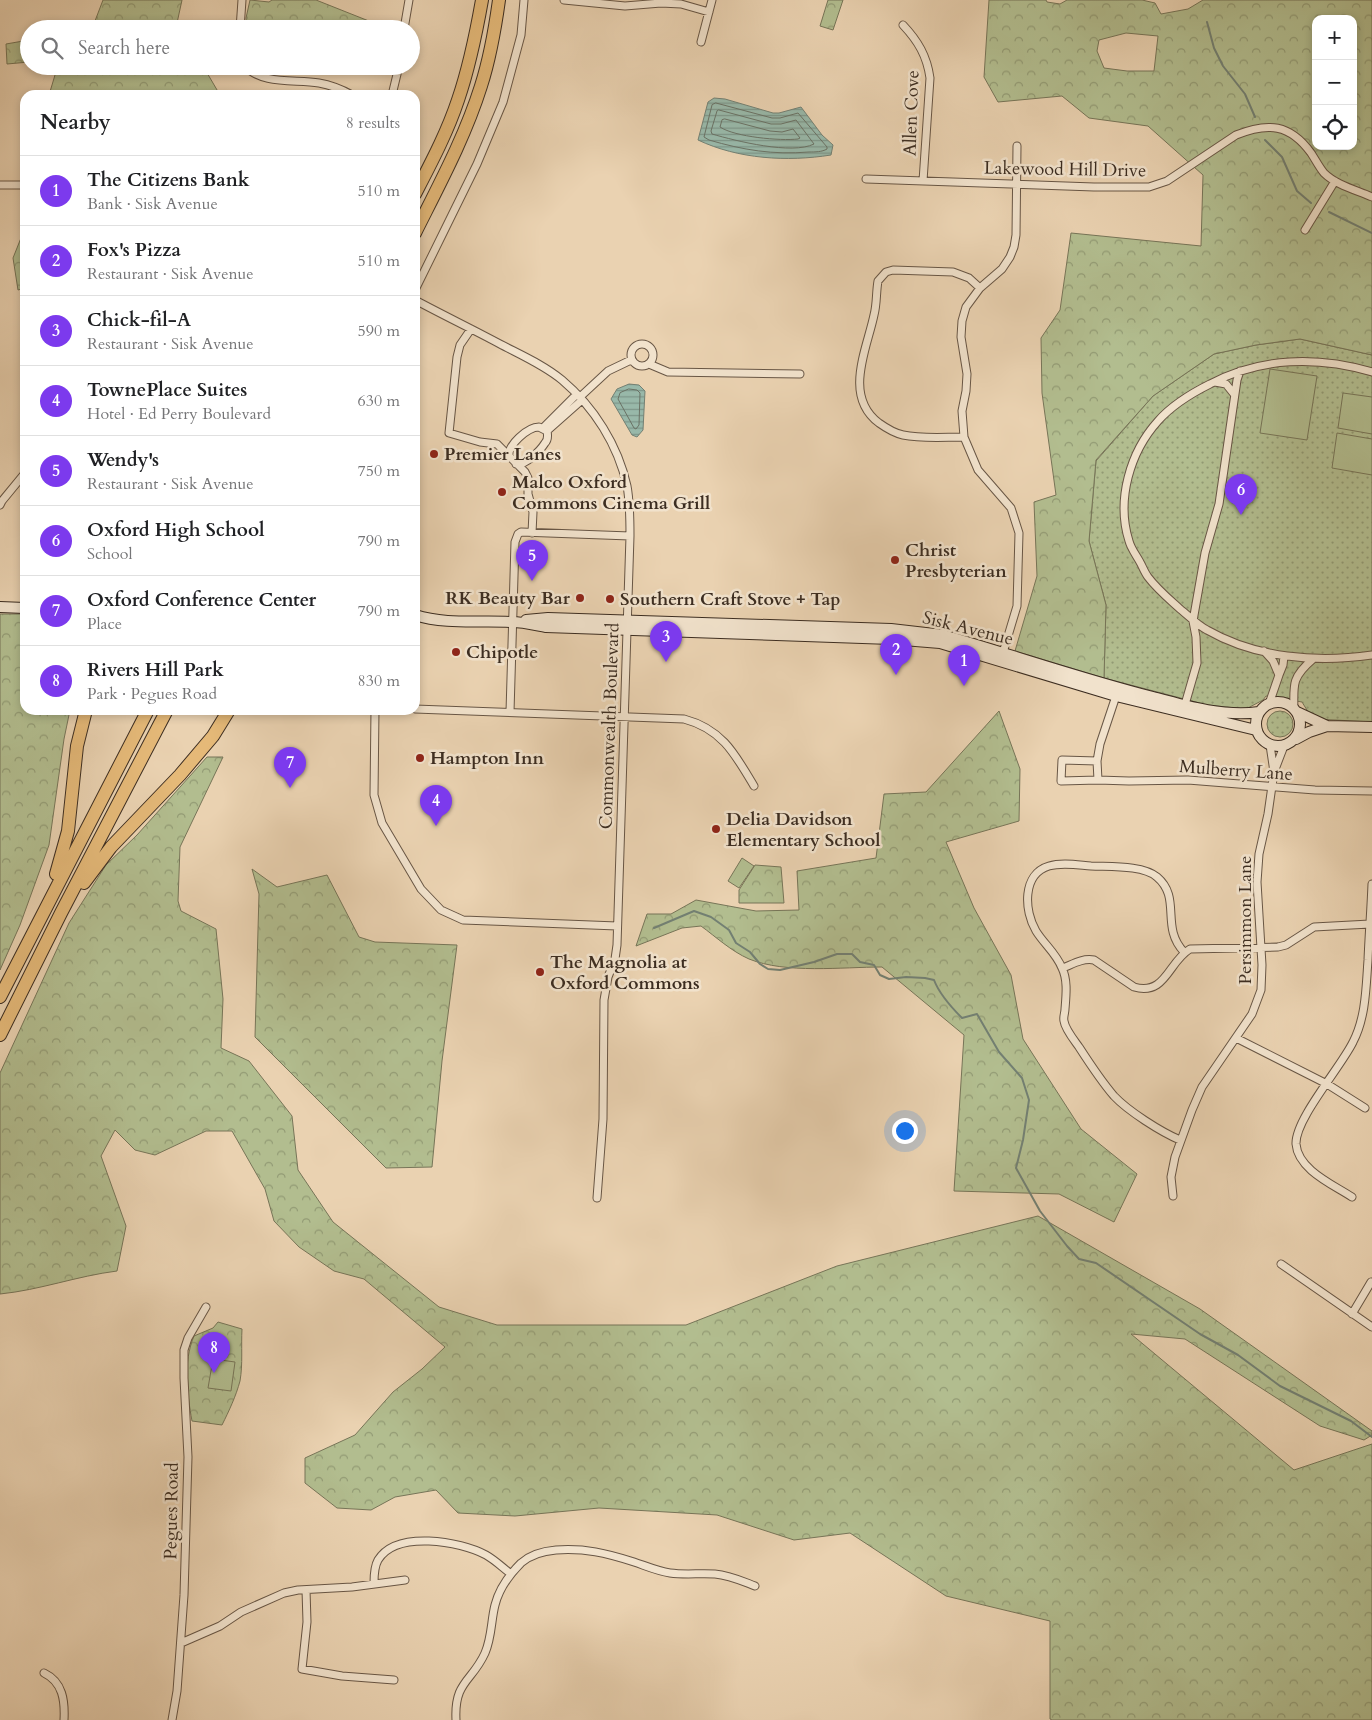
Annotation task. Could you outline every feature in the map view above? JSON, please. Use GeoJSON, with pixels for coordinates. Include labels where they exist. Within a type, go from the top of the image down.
{"type":"FeatureCollection","features":[{"type":"Feature","properties":{"kind":"highway"},"geometry":{"type":"LineString","coordinates":[[420,184],[442,141],[458,100],[470,61],[482,0]]}},
{"type":"Feature","properties":{"kind":"highway"},"geometry":{"type":"LineString","coordinates":[[420,223],[449,166],[481,86],[493,40],[499,0]]}},
{"type":"Feature","properties":{"kind":"highway"},"geometry":{"type":"LineString","coordinates":[[42,914],[62,858],[68,831],[77,746],[85,715]]}},
{"type":"Feature","properties":{"kind":"highway"},"geometry":{"type":"LineString","coordinates":[[0,997],[145,715]]}},
{"type":"Feature","properties":{"kind":"highway"},"geometry":{"type":"LineString","coordinates":[[0,1035],[164,715]]}},
{"type":"Feature","properties":{"kind":"highway"},"geometry":{"type":"LineString","coordinates":[[61,913],[111,847],[180,775],[213,736],[226,715]]}},
{"type":"Feature","properties":{"kind":"street"},"geometry":{"type":"LineString","coordinates":[[241,20],[242,0]]}},
{"type":"Feature","properties":{"kind":"street"},"geometry":{"type":"LineString","coordinates":[[406,20],[409,0]]}},
{"type":"Feature","properties":{"kind":"street"},"geometry":{"type":"LineString","coordinates":[[420,280],[477,164],[503,102],[521,35],[524,0]]}},
{"type":"Feature","properties":{"kind":"street"},"geometry":{"type":"LineString","coordinates":[[564,0],[625,6],[661,3],[681,4],[709,12]]}},
{"type":"Feature","properties":{"kind":"street"},"geometry":{"type":"LineString","coordinates":[[701,42],[712,0]]}},
{"type":"Feature","properties":{"kind":"street","name":"Allen Cove"},"geometry":{"type":"LineString","coordinates":[[903,25],[921,48],[928,63],[930,78],[923,181]]}},
{"type":"Feature","properties":{"kind":"street"},"geometry":{"type":"LineString","coordinates":[[258,75],[320,83],[342,90]]}},
{"type":"Feature","properties":{"kind":"street"},"geometry":{"type":"LineString","coordinates":[[393,90],[397,75]]}},
{"type":"Feature","properties":{"kind":"street","name":"Lakewood Hill Drive"},"geometry":{"type":"LineString","coordinates":[[866,179],[1017,185],[1149,187],[1166,181],[1236,135],[1264,127],[1279,128],[1292,134],[1304,144],[1324,174],[1335,181],[1372,197]]}},
{"type":"Feature","properties":{"kind":"street"},"geometry":{"type":"LineString","coordinates":[[1002,657],[1016,606],[1019,533],[1011,508],[978,470],[964,437],[962,411],[967,374],[963,360],[961,337],[962,321],[966,307],[980,288],[1002,269],[1014,247],[1016,235],[1017,146]]}},
{"type":"Feature","properties":{"kind":"street"},"geometry":{"type":"LineString","coordinates":[[1305,230],[1335,181]]}},
{"type":"Feature","properties":{"kind":"street"},"geometry":{"type":"LineString","coordinates":[[0,185],[20,185]]}},
{"type":"Feature","properties":{"kind":"street"},"geometry":{"type":"LineString","coordinates":[[964,437],[902,435],[883,426],[875,420],[864,404],[859,380],[874,316],[876,288],[881,276],[886,272],[893,270],[953,272],[969,278],[980,288]]}},
{"type":"Feature","properties":{"kind":"street","name":"Commonwealth Boulevard"},"geometry":{"type":"LineString","coordinates":[[420,303],[544,367],[562,380],[579,397],[604,429],[621,466],[626,486],[630,507],[630,536],[616,952],[608,977],[604,1000],[602,1119],[597,1198]]}},
{"type":"Feature","properties":{"kind":"street"},"geometry":{"type":"LineString","coordinates":[[471,329],[460,345],[457,357],[449,433],[480,442],[498,444],[525,472],[528,478],[528,494],[533,512],[532,533]]}},
{"type":"Feature","properties":{"kind":"street"},"geometry":{"type":"LineString","coordinates":[[649,364],[653,353],[650,346],[644,343],[637,344],[632,349],[630,356],[637,365],[645,366],[649,364],[668,372],[800,374]]}},
{"type":"Feature","properties":{"kind":"street"},"geometry":{"type":"LineString","coordinates":[[545,429],[608,371],[632,360]]}},
{"type":"Feature","properties":{"kind":"street"},"geometry":{"type":"LineString","coordinates":[[1372,372],[1330,362],[1306,361],[1281,362],[1225,376],[1176,405],[1159,420],[1146,436],[1137,453],[1130,470],[1125,492],[1125,515],[1129,540],[1147,577],[1168,599],[1205,629],[1241,646],[1284,656],[1313,659],[1356,658],[1372,655]]}},
{"type":"Feature","properties":{"kind":"street"},"geometry":{"type":"LineString","coordinates":[[1184,709],[1196,663],[1196,637],[1193,620],[1205,553],[1219,504],[1236,380],[1240,371]]}},
{"type":"Feature","properties":{"kind":"street"},"geometry":{"type":"LineString","coordinates":[[1213,382],[1226,384],[1234,394]]}},
{"type":"Feature","properties":{"kind":"street"},"geometry":{"type":"LineString","coordinates":[[509,457],[508,453],[511,447],[530,429],[535,427],[545,429]]}},
{"type":"Feature","properties":{"kind":"street"},"geometry":{"type":"LineString","coordinates":[[516,464],[524,464],[546,443],[545,429]]}},
{"type":"Feature","properties":{"kind":"street"},"geometry":{"type":"LineString","coordinates":[[0,505],[20,479]]}},
{"type":"Feature","properties":{"kind":"street"},"geometry":{"type":"LineString","coordinates":[[510,712],[515,538],[521,532],[630,536]]}},
{"type":"Feature","properties":{"kind":"street"},"geometry":{"type":"LineString","coordinates":[[0,607],[20,608]]}},
{"type":"Feature","properties":{"kind":"street","name":"Sisk Avenue"},"geometry":{"type":"LineString","coordinates":[[420,618],[513,622],[546,626],[627,625],[916,641],[940,644],[1002,657],[1117,692],[1256,730]]}},
{"type":"Feature","properties":{"kind":"street"},"geometry":{"type":"LineString","coordinates":[[1264,651],[1273,661],[1279,675]]}},
{"type":"Feature","properties":{"kind":"street"},"geometry":{"type":"LineString","coordinates":[[1284,656],[1284,665],[1268,704],[1259,712],[1255,724],[1261,739],[1270,745],[1284,746],[1309,732],[1327,726],[1372,728]]}},
{"type":"Feature","properties":{"kind":"street"},"geometry":{"type":"LineString","coordinates":[[1294,740],[1300,726],[1300,719],[1295,710],[1295,657]]}},
{"type":"Feature","properties":{"kind":"street"},"geometry":{"type":"LineString","coordinates":[[1294,682],[1299,671],[1313,659]]}},
{"type":"Feature","properties":{"kind":"street"},"geometry":{"type":"LineString","coordinates":[[1098,780],[1097,761],[1100,744],[1117,692]]}},
{"type":"Feature","properties":{"kind":"street"},"geometry":{"type":"LineString","coordinates":[[1268,704],[1282,702],[1327,726]]}},
{"type":"Feature","properties":{"kind":"street"},"geometry":{"type":"LineString","coordinates":[[420,709],[684,719],[696,722],[712,730],[725,742],[735,754],[754,786]]}},
{"type":"Feature","properties":{"kind":"street","name":"Sisk Avenue"},"geometry":{"type":"LineString","coordinates":[[1184,709],[1247,714],[1259,712]]}},
{"type":"Feature","properties":{"kind":"street"},"geometry":{"type":"LineString","coordinates":[[375,715],[374,795],[378,813],[383,826],[421,889],[441,910],[463,920],[617,926]]}},
{"type":"Feature","properties":{"kind":"street","name":"Persimmon Lane"},"geometry":{"type":"LineString","coordinates":[[1270,745],[1274,772]]}},
{"type":"Feature","properties":{"kind":"street","name":"Persimmon Lane"},"geometry":{"type":"LineString","coordinates":[[1173,1196],[1171,1176],[1180,1140],[1192,1110],[1202,1087],[1252,1014],[1261,990],[1259,854],[1268,814],[1274,772],[1284,746]]}},
{"type":"Feature","properties":{"kind":"street","name":"Mulberry Lane"},"geometry":{"type":"LineString","coordinates":[[1097,761],[1062,760],[1061,781],[1188,780],[1315,790],[1372,791]]}},
{"type":"Feature","properties":{"kind":"street"},"geometry":{"type":"LineString","coordinates":[[1180,1140],[1165,1134],[1116,1097],[1096,1073],[1064,1022],[1066,980],[1063,968],[1036,930],[1028,911],[1028,887],[1038,872],[1049,866],[1107,867],[1139,869],[1151,872],[1161,880],[1169,896],[1172,934],[1175,942],[1184,952]]}},
{"type":"Feature","properties":{"kind":"street"},"geometry":{"type":"LineString","coordinates":[[1352,1197],[1308,1166],[1301,1158],[1297,1147],[1298,1133],[1303,1120],[1354,1042],[1361,1021],[1366,994],[1372,884]]}},
{"type":"Feature","properties":{"kind":"street"},"geometry":{"type":"LineString","coordinates":[[1063,968],[1081,960],[1094,960],[1134,987],[1149,989],[1162,982],[1184,952],[1190,949],[1260,948],[1286,945],[1314,927],[1370,924]]}},
{"type":"Feature","properties":{"kind":"street"},"geometry":{"type":"LineString","coordinates":[[1236,1038],[1327,1084],[1365,1108]]}},
{"type":"Feature","properties":{"kind":"street"},"geometry":{"type":"LineString","coordinates":[[1282,1264],[1372,1327]]}},
{"type":"Feature","properties":{"kind":"street"},"geometry":{"type":"LineString","coordinates":[[1352,1314],[1371,1282]]}},
{"type":"Feature","properties":{"kind":"street","name":"Pegues Road"},"geometry":{"type":"LineString","coordinates":[[172,1720],[177,1691],[181,1643],[188,1457],[184,1350],[188,1338],[206,1307]]}},
{"type":"Feature","properties":{"kind":"street"},"geometry":{"type":"LineString","coordinates":[[374,1583],[377,1562],[388,1550],[409,1542],[436,1542],[464,1546],[486,1555],[511,1574]]}},
{"type":"Feature","properties":{"kind":"street"},"geometry":{"type":"LineString","coordinates":[[456,1720],[457,1696],[466,1679],[485,1653],[499,1593],[511,1574],[523,1561],[537,1554],[548,1551],[588,1549],[666,1572],[698,1575],[715,1574],[738,1579],[755,1586]]}},
{"type":"Feature","properties":{"kind":"street"},"geometry":{"type":"LineString","coordinates":[[181,1643],[220,1626],[240,1612],[284,1593],[405,1580]]}},
{"type":"Feature","properties":{"kind":"street"},"geometry":{"type":"LineString","coordinates":[[306,1590],[307,1622],[302,1669],[342,1676],[394,1680]]}},
{"type":"Feature","properties":{"kind":"street"},"geometry":{"type":"LineString","coordinates":[[44,1673],[50,1676],[64,1695],[64,1720]]}},
{"type":"Feature","properties":{"kind":"green space"},"geometry":{"type":"Polygon","coordinates":[[[103,0],[182,0],[178,20],[95,20],[103,0]]]}},
{"type":"Feature","properties":{"kind":"green space"},"geometry":{"type":"Polygon","coordinates":[[[250,0],[269,2],[272,0],[316,0],[366,20],[246,20],[250,0]]]}},
{"type":"Feature","properties":{"kind":"green space"},"geometry":{"type":"Polygon","coordinates":[[[828,0],[843,0],[833,30],[820,26],[828,0]]]}},
{"type":"Feature","properties":{"kind":"green space"},"geometry":{"type":"Polygon","coordinates":[[[989,0],[1046,0],[1047,2],[1060,4],[1067,0],[1142,0],[1155,3],[1161,14],[1188,9],[1203,0],[1372,0],[1372,355],[1300,339],[1256,345],[1214,354],[1153,396],[1096,460],[1089,541],[1106,605],[1104,678],[1015,651],[1037,576],[1034,502],[1056,495],[1042,393],[1041,338],[1060,310],[1071,233],[1201,246],[1203,175],[1148,126],[1089,118],[1062,96],[998,102],[984,77],[989,0]],[[1126,33],[1099,40],[1097,51],[1104,68],[1127,71],[1154,71],[1158,36],[1126,33]]]}},
{"type":"Feature","properties":{"kind":"green space"},"geometry":{"type":"Polygon","coordinates":[[[20,42],[20,63],[7,64],[6,44],[20,42]]]}},
{"type":"Feature","properties":{"kind":"green space"},"geometry":{"type":"Polygon","coordinates":[[[55,75],[208,75],[217,90],[50,90],[55,75]]]}},
{"type":"Feature","properties":{"kind":"green space"},"geometry":{"type":"Polygon","coordinates":[[[20,240],[20,289],[18,290],[13,258],[20,240]]]}},
{"type":"Feature","properties":{"kind":"green space"},"geometry":{"type":"Polygon","coordinates":[[[1300,339],[1372,355],[1372,722],[1317,719],[1310,715],[1302,702],[1266,696],[1263,700],[1246,709],[1207,705],[1104,678],[1106,605],[1089,541],[1096,461],[1153,396],[1214,354],[1256,345],[1300,339]]]}},
{"type":"Feature","properties":{"kind":"green space"},"geometry":{"type":"Polygon","coordinates":[[[1270,369],[1317,376],[1307,440],[1260,433],[1270,369]]]}},
{"type":"Feature","properties":{"kind":"green space"},"geometry":{"type":"Polygon","coordinates":[[[1343,393],[1372,397],[1372,434],[1338,428],[1343,393]]]}},
{"type":"Feature","properties":{"kind":"green space"},"geometry":{"type":"Polygon","coordinates":[[[1337,433],[1372,439],[1372,475],[1332,468],[1337,433]]]}},
{"type":"Feature","properties":{"kind":"green space"},"geometry":{"type":"Polygon","coordinates":[[[0,614],[20,614],[20,715],[69,715],[49,845],[20,925],[0,970],[0,614]]]}},
{"type":"Feature","properties":{"kind":"green space"},"geometry":{"type":"Polygon","coordinates":[[[999,711],[1020,769],[1019,821],[946,842],[974,908],[1011,975],[1023,1039],[1081,1129],[1137,1174],[1114,1222],[1059,1194],[954,1191],[964,1035],[882,967],[814,969],[764,964],[736,952],[701,926],[682,928],[636,946],[647,914],[671,914],[696,900],[756,911],[799,910],[797,871],[876,858],[884,794],[926,792],[999,711]]]}},
{"type":"Feature","properties":{"kind":"green space"},"geometry":{"type":"Polygon","coordinates":[[[1280,711],[1289,715],[1293,724],[1289,733],[1280,737],[1271,733],[1267,724],[1271,715],[1280,711]]]}},
{"type":"Feature","properties":{"kind":"green space"},"geometry":{"type":"Polygon","coordinates":[[[207,757],[223,757],[180,847],[178,901],[181,911],[216,929],[223,999],[221,1048],[249,1061],[292,1116],[298,1170],[333,1222],[439,1307],[497,1325],[686,1325],[837,1266],[1038,1216],[1200,1309],[1372,1431],[1372,1435],[1364,1440],[1320,1426],[1185,1339],[1131,1334],[1294,1470],[1372,1444],[1372,1720],[1052,1720],[1050,1719],[1050,1621],[946,1596],[850,1533],[794,1540],[717,1515],[599,1508],[515,1516],[458,1513],[436,1490],[395,1497],[371,1510],[337,1508],[305,1483],[305,1458],[355,1435],[393,1392],[422,1369],[445,1347],[364,1279],[334,1271],[299,1247],[274,1221],[265,1189],[232,1131],[206,1131],[155,1155],[135,1150],[115,1130],[101,1156],[126,1226],[117,1271],[0,1294],[0,1073],[69,923],[106,865],[137,835],[207,757]]]}},
{"type":"Feature","properties":{"kind":"green space"},"geometry":{"type":"Polygon","coordinates":[[[742,858],[754,866],[739,888],[728,881],[742,858]]]}},
{"type":"Feature","properties":{"kind":"green space"},"geometry":{"type":"Polygon","coordinates":[[[755,865],[781,867],[784,903],[739,903],[739,890],[755,865]]]}},
{"type":"Feature","properties":{"kind":"green space"},"geometry":{"type":"Polygon","coordinates":[[[252,869],[277,887],[327,875],[359,937],[375,942],[457,945],[442,1061],[432,1167],[386,1168],[255,1037],[259,894],[252,869]]]}},
{"type":"Feature","properties":{"kind":"green space"},"geometry":{"type":"Polygon","coordinates":[[[218,1322],[242,1329],[240,1381],[222,1425],[192,1421],[187,1378],[188,1356],[194,1336],[213,1328],[218,1322]]]}},
{"type":"Feature","properties":{"kind":"green space"},"geometry":{"type":"Polygon","coordinates":[[[213,1359],[235,1362],[231,1391],[208,1388],[213,1359]]]}},
{"type":"Feature","properties":{"kind":"water"},"geometry":{"type":"Polygon","coordinates":[[[714,98],[725,99],[773,113],[801,107],[822,135],[833,145],[831,155],[797,158],[763,157],[729,151],[698,140],[708,102],[714,98]]]}},
{"type":"Feature","properties":{"kind":"water"},"geometry":{"type":"Polygon","coordinates":[[[629,384],[639,385],[645,391],[643,430],[637,437],[632,435],[611,399],[617,389],[629,384]]]}},
{"type":"Feature","properties":{"kind":"waterway"},"geometry":{"type":"LineString","coordinates":[[1207,22],[1214,48],[1223,66],[1245,94],[1255,117]]}},
{"type":"Feature","properties":{"kind":"waterway"},"geometry":{"type":"LineString","coordinates":[[1265,140],[1282,157],[1297,191],[1311,203]]}},
{"type":"Feature","properties":{"kind":"waterway"},"geometry":{"type":"LineString","coordinates":[[1329,212],[1372,233]]}},
{"type":"Feature","properties":{"kind":"waterway"},"geometry":{"type":"LineString","coordinates":[[654,928],[694,911],[711,917],[729,930],[736,943],[750,952],[760,964],[768,969],[780,970],[837,954],[852,954],[860,962],[874,965],[880,975],[889,979],[906,977],[934,980],[942,995],[962,1018],[977,1014],[999,1052],[1022,1078],[1029,1100],[1023,1140],[1016,1168],[1040,1211],[1079,1259],[1096,1263],[1200,1334],[1238,1355],[1280,1386],[1351,1421],[1372,1437]]}},
{"type":"Feature","properties":{"kind":"place","name":"Premier Lanes"},"geometry":{"type":"Point","coordinates":[434,454]}},
{"type":"Feature","properties":{"kind":"place","name":"Malco Oxford Commons Cinema Grill"},"geometry":{"type":"Point","coordinates":[502,492]}},
{"type":"Feature","properties":{"kind":"place","name":"Oxford High School"},"geometry":{"type":"Point","coordinates":[1241,515]}},
{"type":"Feature","properties":{"kind":"place","name":"Christ Presbyterian"},"geometry":{"type":"Point","coordinates":[895,560]}},
{"type":"Feature","properties":{"kind":"place","name":"Wendy's"},"geometry":{"type":"Point","coordinates":[532,581]}},
{"type":"Feature","properties":{"kind":"place","name":"RK Beauty Bar"},"geometry":{"type":"Point","coordinates":[580,598]}},
{"type":"Feature","properties":{"kind":"place","name":"Southern Craft Stove + Tap"},"geometry":{"type":"Point","coordinates":[610,599]}},
{"type":"Feature","properties":{"kind":"place","name":"Chipotle"},"geometry":{"type":"Point","coordinates":[456,652]}},
{"type":"Feature","properties":{"kind":"place","name":"Chick-fil-A"},"geometry":{"type":"Point","coordinates":[666,662]}},
{"type":"Feature","properties":{"kind":"place","name":"Fox's Pizza"},"geometry":{"type":"Point","coordinates":[896,675]}},
{"type":"Feature","properties":{"kind":"place","name":"The Citizens Bank"},"geometry":{"type":"Point","coordinates":[964,686]}},
{"type":"Feature","properties":{"kind":"place","name":"Hampton Inn"},"geometry":{"type":"Point","coordinates":[420,758]}},
{"type":"Feature","properties":{"kind":"place","name":"Oxford Conference Center"},"geometry":{"type":"Point","coordinates":[290,788]}},
{"type":"Feature","properties":{"kind":"place","name":"TownePlace Suites"},"geometry":{"type":"Point","coordinates":[436,826]}},
{"type":"Feature","properties":{"kind":"place","name":"Delia Davidson Elementary School"},"geometry":{"type":"Point","coordinates":[716,829]}},
{"type":"Feature","properties":{"kind":"place","name":"The Magnolia at Oxford Commons"},"geometry":{"type":"Point","coordinates":[540,972]}},
{"type":"Feature","properties":{"kind":"place","name":"Rivers Hill Park"},"geometry":{"type":"Point","coordinates":[214,1373]}}]}
